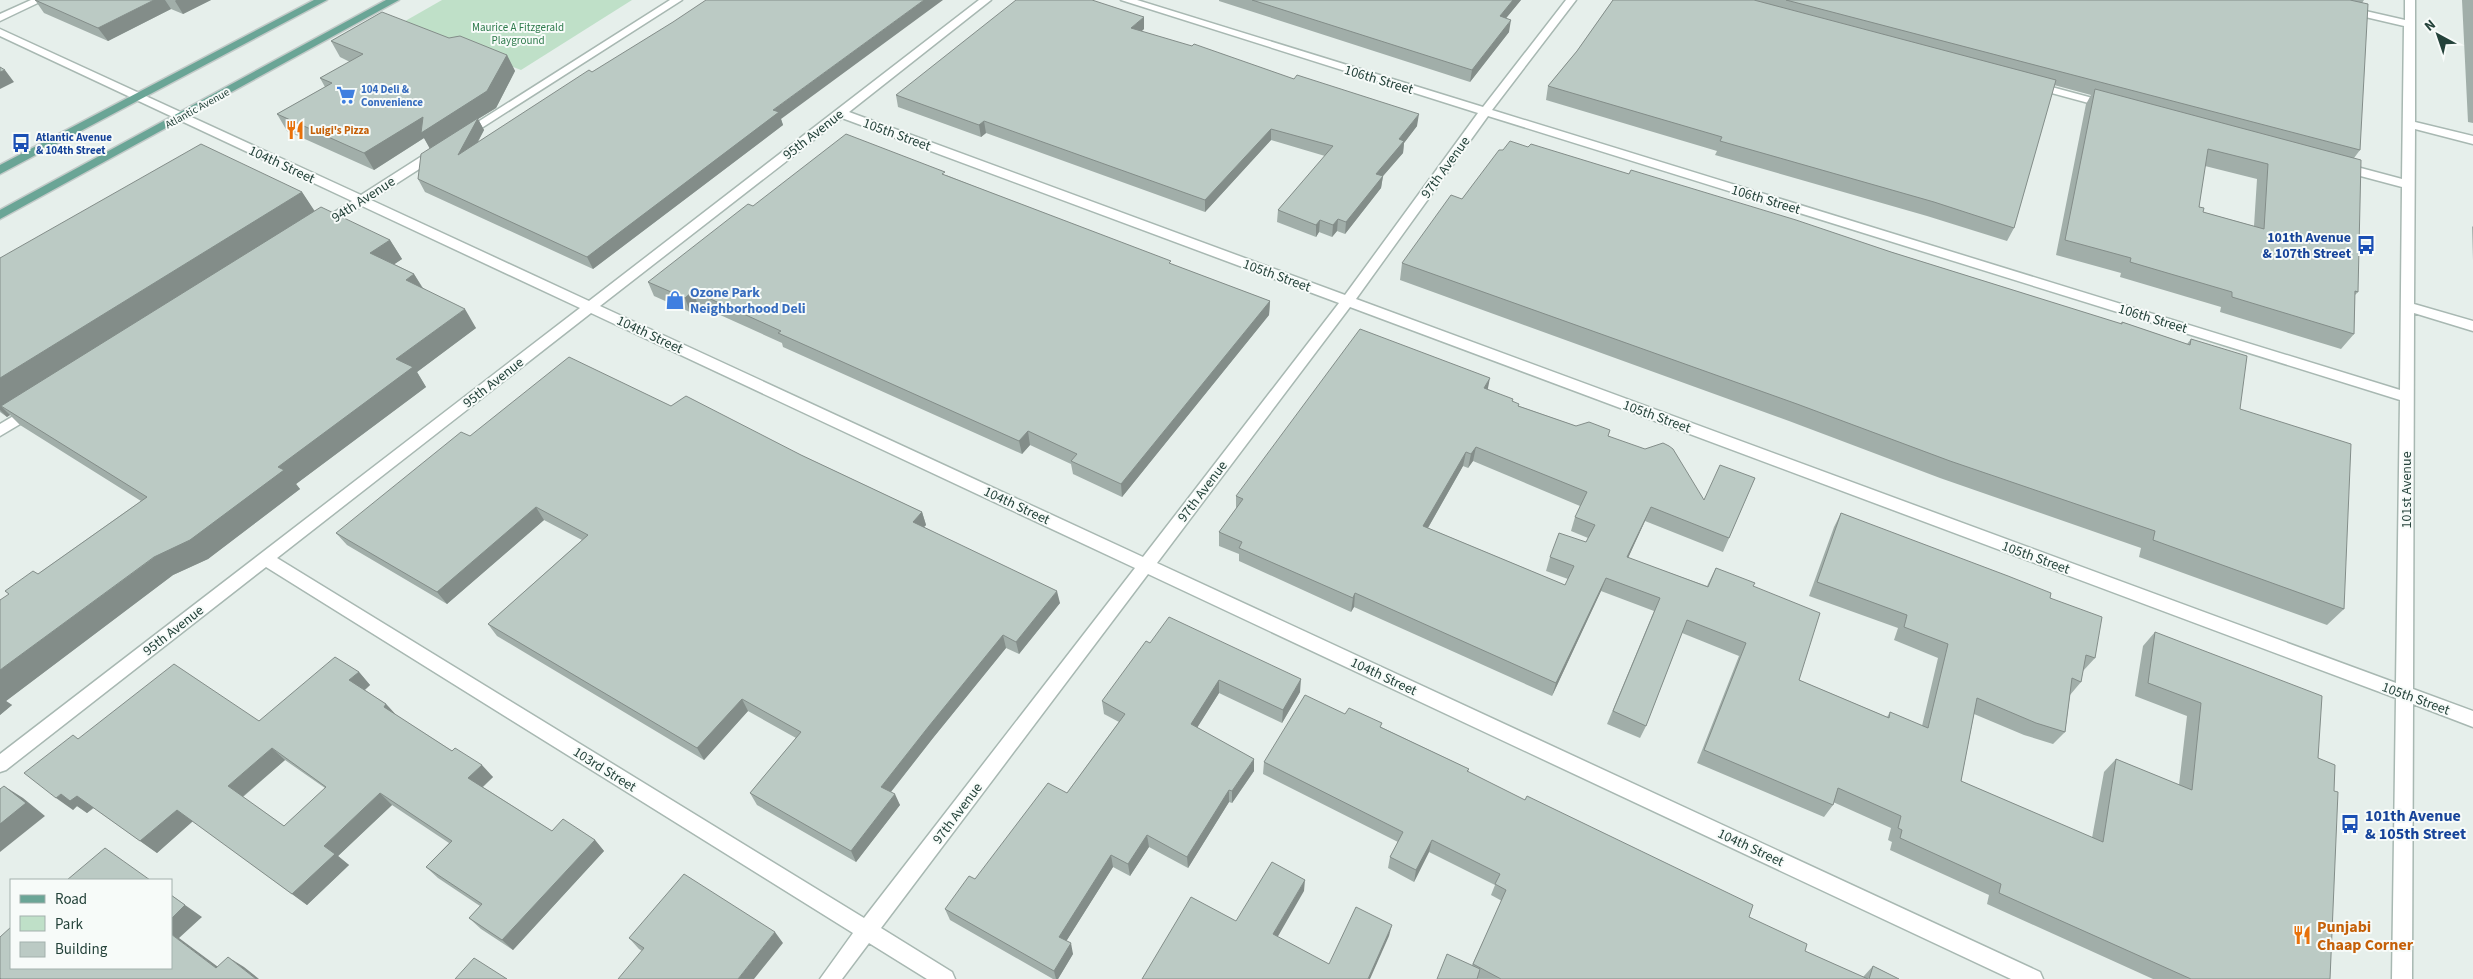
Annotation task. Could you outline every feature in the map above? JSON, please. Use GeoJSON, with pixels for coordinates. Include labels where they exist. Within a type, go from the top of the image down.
{"type":"FeatureCollection","features":[{"type":"Feature","properties":{"kind":"main road"},"geometry":{"type":"LineString","coordinates":[[0,170],[322,0]]}},
{"type":"Feature","properties":{"kind":"main road","name":"Atlantic Avenue"},"geometry":{"type":"LineString","coordinates":[[0,215],[394,0]]}},
{"type":"Feature","properties":{"kind":"street"},"geometry":{"type":"LineString","coordinates":[[0,18],[39,0]]}},
{"type":"Feature","properties":{"kind":"street","name":"94th Avenue"},"geometry":{"type":"LineString","coordinates":[[310,233],[677,0]]}},
{"type":"Feature","properties":{"kind":"street","name":"95th Avenue"},"geometry":{"type":"LineString","coordinates":[[0,764],[986,0]]}},
{"type":"Feature","properties":{"kind":"street","name":"106th Street"},"geometry":{"type":"LineString","coordinates":[[1126,0],[2407,397]]}},
{"type":"Feature","properties":{"kind":"street","name":"97th Avenue"},"geometry":{"type":"LineString","coordinates":[[830,979],[1348,302],[1485,111],[1571,0]]}},
{"type":"Feature","properties":{"kind":"street","name":"101st Avenue"},"geometry":{"type":"LineString","coordinates":[[2402,979],[2410,0]]}},
{"type":"Feature","properties":{"kind":"street"},"geometry":{"type":"LineString","coordinates":[[2341,8],[2410,24]]}},
{"type":"Feature","properties":{"kind":"street","name":"104th Street"},"geometry":{"type":"LineString","coordinates":[[0,32],[2033,979]]}},
{"type":"Feature","properties":{"kind":"street"},"geometry":{"type":"LineString","coordinates":[[2017,81],[2122,109]]}},
{"type":"Feature","properties":{"kind":"street","name":"105th Street"},"geometry":{"type":"LineString","coordinates":[[840,113],[2473,719]]}},
{"type":"Feature","properties":{"kind":"street"},"geometry":{"type":"LineString","coordinates":[[2409,124],[2473,140]]}},
{"type":"Feature","properties":{"kind":"street"},"geometry":{"type":"LineString","coordinates":[[2332,164],[2409,185]]}},
{"type":"Feature","properties":{"kind":"street"},"geometry":{"type":"LineString","coordinates":[[2408,307],[2473,326]]}},
{"type":"Feature","properties":{"kind":"street"},"geometry":{"type":"LineString","coordinates":[[0,431],[42,404]]}},
{"type":"Feature","properties":{"kind":"street","name":"103rd Street"},"geometry":{"type":"LineString","coordinates":[[265,559],[945,979]]}},
{"type":"Feature","properties":{"kind":"green space","name":"Maurice A Fitzgerald Playground"},"geometry":{"type":"Polygon","coordinates":[[[442,0],[632,0],[521,70],[400,24],[442,0]]]}},
{"type":"Feature","properties":{"kind":"building"},"geometry":{"type":"Polygon","coordinates":[[[35,0],[154,0],[98,28],[35,0]]]}},
{"type":"Feature","properties":{"kind":"building"},"geometry":{"type":"Polygon","coordinates":[[[706,0],[924,0],[773,110],[779,112],[587,257],[418,179],[421,154],[478,118],[458,155],[589,70],[592,72],[706,0]]]}},
{"type":"Feature","properties":{"kind":"building"},"geometry":{"type":"Polygon","coordinates":[[[1016,0],[1092,0],[1144,17],[1131,28],[1192,46],[1194,44],[1294,79],[1297,75],[1419,114],[1399,139],[1404,141],[1376,174],[1383,176],[1346,222],[1338,219],[1333,225],[1320,220],[1316,225],[1278,210],[1333,146],[1271,129],[1205,200],[984,121],[979,125],[896,95],[1016,0]]]}},
{"type":"Feature","properties":{"kind":"building"},"geometry":{"type":"Polygon","coordinates":[[[1252,0],[1513,0],[1500,16],[1511,20],[1472,70],[1252,0]]]}},
{"type":"Feature","properties":{"kind":"building"},"geometry":{"type":"Polygon","coordinates":[[[1613,0],[1754,0],[2056,80],[2014,228],[1934,202],[1720,141],[1722,137],[1548,86],[1577,51],[1613,0]]]}},
{"type":"Feature","properties":{"kind":"building"},"geometry":{"type":"Polygon","coordinates":[[[1786,0],[2350,0],[2368,4],[2360,150],[1786,0]]]}},
{"type":"Feature","properties":{"kind":"building"},"geometry":{"type":"Polygon","coordinates":[[[382,12],[449,38],[460,36],[507,55],[487,91],[421,133],[423,117],[364,153],[277,114],[332,83],[320,78],[363,54],[331,41],[382,12]]]}},
{"type":"Feature","properties":{"kind":"building"},"geometry":{"type":"Polygon","coordinates":[[[2095,89],[2361,160],[2358,292],[2355,291],[2354,334],[2232,297],[2232,292],[2130,262],[2131,258],[2065,240],[2095,89]],[[2208,149],[2199,207],[2204,208],[2203,212],[2264,229],[2268,164],[2208,149]]]}},
{"type":"Feature","properties":{"kind":"building"},"geometry":{"type":"Polygon","coordinates":[[[846,134],[945,172],[942,174],[1171,261],[1169,263],[1270,301],[1121,484],[1071,461],[1077,454],[1028,431],[1019,441],[778,333],[781,331],[693,291],[685,298],[648,282],[748,204],[753,206],[846,134]]]}},
{"type":"Feature","properties":{"kind":"building"},"geometry":{"type":"Polygon","coordinates":[[[1510,141],[1528,147],[1531,144],[1629,174],[1631,170],[1796,220],[1891,252],[2122,324],[2122,322],[2190,345],[2191,339],[2247,356],[2240,409],[2351,444],[2344,609],[2153,540],[2155,531],[1950,461],[1797,404],[1402,263],[1451,195],[1462,199],[1499,150],[1503,150],[1510,141]]]}},
{"type":"Feature","properties":{"kind":"building"},"geometry":{"type":"Polygon","coordinates":[[[201,144],[302,192],[0,378],[0,258],[201,144]]]}},
{"type":"Feature","properties":{"kind":"building"},"geometry":{"type":"Polygon","coordinates":[[[321,207],[390,240],[370,253],[414,274],[406,280],[465,309],[396,359],[413,367],[278,467],[284,470],[190,540],[154,557],[0,670],[0,600],[9,594],[5,591],[33,571],[38,574],[147,497],[1,406],[321,207]]]}},
{"type":"Feature","properties":{"kind":"building"},"geometry":{"type":"Polygon","coordinates":[[[1360,329],[1490,378],[1484,388],[1513,399],[1512,401],[1519,404],[1518,406],[1576,426],[1589,422],[1610,430],[1608,436],[1645,449],[1663,443],[1673,449],[1704,500],[1720,465],[1755,478],[1729,538],[1651,507],[1627,557],[1708,587],[1716,568],[1755,583],[1753,586],[1820,613],[1799,680],[1889,718],[1890,712],[1928,728],[1948,644],[1904,627],[1907,615],[1817,582],[1841,513],[2051,593],[2050,598],[2102,617],[2095,658],[2086,655],[2081,682],[2072,678],[2065,732],[2036,723],[1977,698],[1961,781],[2103,842],[2116,759],[2192,790],[2201,703],[2148,683],[2155,632],[2322,696],[2318,758],[2335,765],[2334,791],[2338,792],[2330,979],[2191,979],[1999,893],[2001,884],[1900,838],[1902,830],[1898,828],[1901,816],[1838,788],[1833,805],[1704,750],[1746,643],[1687,620],[1646,726],[1613,711],[1660,598],[1606,578],[1556,683],[1355,593],[1353,598],[1239,548],[1242,542],[1219,532],[1243,499],[1236,496],[1360,329]],[[1476,447],[1471,454],[1466,452],[1423,526],[1565,585],[1574,566],[1550,557],[1559,533],[1586,542],[1595,525],[1575,517],[1587,492],[1476,447]]]}},
{"type":"Feature","properties":{"kind":"building"},"geometry":{"type":"Polygon","coordinates":[[[569,357],[671,406],[686,396],[801,455],[922,512],[913,522],[1057,591],[1016,642],[1003,635],[929,726],[881,787],[895,794],[851,851],[750,793],[801,732],[742,699],[697,748],[488,624],[588,535],[536,507],[437,592],[336,533],[461,432],[470,436],[569,357]]]}},
{"type":"Feature","properties":{"kind":"building"},"geometry":{"type":"Polygon","coordinates":[[[1169,617],[1301,679],[1283,710],[1219,680],[1191,724],[1254,759],[1232,791],[1229,790],[1187,857],[1147,835],[1128,864],[1111,855],[1059,937],[1071,943],[1054,971],[945,909],[969,876],[975,879],[1048,783],[1067,793],[1125,714],[1102,701],[1146,641],[1150,643],[1169,617]]]}},
{"type":"Feature","properties":{"kind":"building"},"geometry":{"type":"Polygon","coordinates":[[[335,657],[359,672],[349,680],[386,704],[384,707],[452,751],[455,748],[482,765],[468,778],[552,831],[563,819],[595,840],[502,940],[469,918],[482,904],[426,867],[452,841],[380,793],[324,846],[335,854],[292,894],[177,810],[140,841],[77,796],[70,801],[61,794],[56,798],[24,773],[73,735],[78,739],[174,664],[259,721],[335,657]],[[272,748],[228,786],[284,826],[326,787],[272,748]]]}},
{"type":"Feature","properties":{"kind":"building"},"geometry":{"type":"Polygon","coordinates":[[[1305,695],[1345,714],[1349,708],[1382,723],[1380,727],[1469,769],[1467,771],[1525,800],[1527,796],[1753,905],[1749,917],[1807,944],[1805,951],[1868,979],[1501,979],[1473,964],[1506,890],[1495,884],[1500,874],[1432,840],[1416,870],[1390,857],[1403,832],[1264,762],[1305,695]]]}},
{"type":"Feature","properties":{"kind":"building"},"geometry":{"type":"Polygon","coordinates":[[[4,786],[26,803],[0,824],[0,789],[4,786]]]}},
{"type":"Feature","properties":{"kind":"building"},"geometry":{"type":"Polygon","coordinates":[[[105,848],[149,879],[68,879],[105,848]]]}},
{"type":"Feature","properties":{"kind":"building"},"geometry":{"type":"Polygon","coordinates":[[[1272,862],[1305,880],[1273,934],[1329,964],[1356,907],[1392,925],[1368,979],[1142,979],[1191,897],[1236,921],[1272,862]]]}},
{"type":"Feature","properties":{"kind":"building"},"geometry":{"type":"Polygon","coordinates":[[[684,874],[775,932],[738,979],[618,979],[644,948],[629,938],[684,874]]]}},
{"type":"Feature","properties":{"kind":"building"},"geometry":{"type":"Polygon","coordinates":[[[172,896],[185,905],[172,918],[172,896]]]}},
{"type":"Feature","properties":{"kind":"building"},"geometry":{"type":"Polygon","coordinates":[[[10,928],[10,969],[172,969],[172,935],[216,968],[228,957],[256,979],[1,979],[0,937],[10,928]]]}},
{"type":"Feature","properties":{"kind":"building"},"geometry":{"type":"Polygon","coordinates":[[[1447,954],[1480,969],[1477,979],[1437,979],[1447,954]]]}},
{"type":"Feature","properties":{"kind":"building"},"geometry":{"type":"Polygon","coordinates":[[[474,958],[507,979],[455,979],[474,958]]]}},
{"type":"Feature","properties":{"kind":"building"},"geometry":{"type":"Polygon","coordinates":[[[1873,966],[1899,979],[1869,979],[1873,966]]]}},
{"type":"Feature","properties":{"kind":"place","name":"104 Deli & Convenience"},"geometry":{"type":"Point","coordinates":[346,95]}},
{"type":"Feature","properties":{"kind":"place","name":"Luigi's Pizza"},"geometry":{"type":"Point","coordinates":[295,130]}},
{"type":"Feature","properties":{"kind":"place","name":"Atlantic Avenue & 104th Street"},"geometry":{"type":"Point","coordinates":[21,143]}},
{"type":"Feature","properties":{"kind":"place","name":"101th Avenue & 107th Street"},"geometry":{"type":"Point","coordinates":[2366,245]}},
{"type":"Feature","properties":{"kind":"place","name":"Ozone Park Neighborhood Deli"},"geometry":{"type":"Point","coordinates":[675,300]}},
{"type":"Feature","properties":{"kind":"place","name":"101th Avenue & 105th Street"},"geometry":{"type":"Point","coordinates":[2350,824]}},
{"type":"Feature","properties":{"kind":"place","name":"Punjabi Chaap Corner"},"geometry":{"type":"Point","coordinates":[2302,935]}}]}
